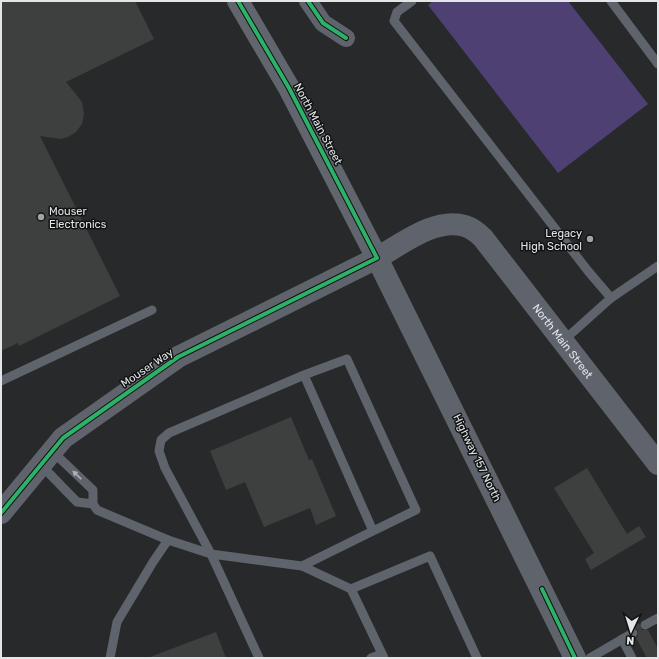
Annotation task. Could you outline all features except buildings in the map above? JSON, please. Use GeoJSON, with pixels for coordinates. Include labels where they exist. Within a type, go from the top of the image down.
{"type":"FeatureCollection","features":[{"type":"Feature","properties":{"kind":"main road","name":"North Main Street"},"geometry":{"type":"LineString","coordinates":[[238,1],[289,88],[377,258],[434,228],[456,224],[475,230],[483,238],[658,464]]}},
{"type":"Feature","properties":{"kind":"main road","name":"Highway 157 North"},"geometry":{"type":"LineString","coordinates":[[377,258],[575,658]]}},
{"type":"Feature","properties":{"kind":"street"},"geometry":{"type":"LineString","coordinates":[[308,1],[323,23],[346,38]]}},
{"type":"Feature","properties":{"kind":"street","name":"Mouser Way"},"geometry":{"type":"LineString","coordinates":[[1,513],[63,438],[178,357],[377,258]]}},
{"type":"Feature","properties":{"kind":"lane"},"geometry":{"type":"LineString","coordinates":[[412,1],[397,12],[394,21],[588,271],[611,298]]}},
{"type":"Feature","properties":{"kind":"lane"},"geometry":{"type":"LineString","coordinates":[[611,1],[658,64]]}},
{"type":"Feature","properties":{"kind":"lane"},"geometry":{"type":"LineString","coordinates":[[563,341],[611,298],[658,266]]}},
{"type":"Feature","properties":{"kind":"lane"},"geometry":{"type":"LineString","coordinates":[[1,381],[152,310]]}},
{"type":"Feature","properties":{"kind":"lane"},"geometry":{"type":"LineString","coordinates":[[259,658],[211,554],[165,468],[159,451],[161,440],[169,433],[304,375],[347,359],[416,510],[302,566]]}},
{"type":"Feature","properties":{"kind":"lane"},"geometry":{"type":"LineString","coordinates":[[304,375],[373,531]]}},
{"type":"Feature","properties":{"kind":"lane"},"geometry":{"type":"LineString","coordinates":[[46,458],[78,502],[93,504]]}},
{"type":"Feature","properties":{"kind":"lane"},"geometry":{"type":"LineString","coordinates":[[46,458],[93,490],[93,504],[98,510],[168,540],[211,554],[302,566],[351,589],[383,656],[371,658]]}},
{"type":"Feature","properties":{"kind":"lane"},"geometry":{"type":"LineString","coordinates":[[110,658],[117,622],[168,540]]}},
{"type":"Feature","properties":{"kind":"lane"},"geometry":{"type":"LineString","coordinates":[[351,589],[430,556],[474,657]]}},
{"type":"Feature","properties":{"kind":"lane"},"geometry":{"type":"LineString","coordinates":[[645,626],[658,618]]}},
{"type":"Feature","properties":{"kind":"lane"},"geometry":{"type":"LineString","coordinates":[[590,658],[633,633]]}},
{"type":"Feature","properties":{"kind":"lane"},"geometry":{"type":"LineString","coordinates":[[622,639],[632,658]]}},
{"type":"Feature","properties":{"kind":"shaded area"},"geometry":{"type":"Polygon","coordinates":[[[433,1],[568,1],[648,104],[558,173],[428,5],[433,1]]]}},
{"type":"Feature","properties":{"kind":"cycle path"},"geometry":{"type":"LineString","coordinates":[[1,513],[63,438],[178,357],[377,258],[289,88],[238,1]]}},
{"type":"Feature","properties":{"kind":"cycle path"},"geometry":{"type":"LineString","coordinates":[[308,1],[323,23],[346,38]]}},
{"type":"Feature","properties":{"kind":"cycle path"},"geometry":{"type":"LineString","coordinates":[[542,589],[575,658]]}},
{"type":"Feature","properties":{"kind":"place","name":"Mouser Electronics"},"geometry":{"type":"Point","coordinates":[41,217]}},
{"type":"Feature","properties":{"kind":"place","name":"Legacy High School"},"geometry":{"type":"Point","coordinates":[590,239]}}]}
